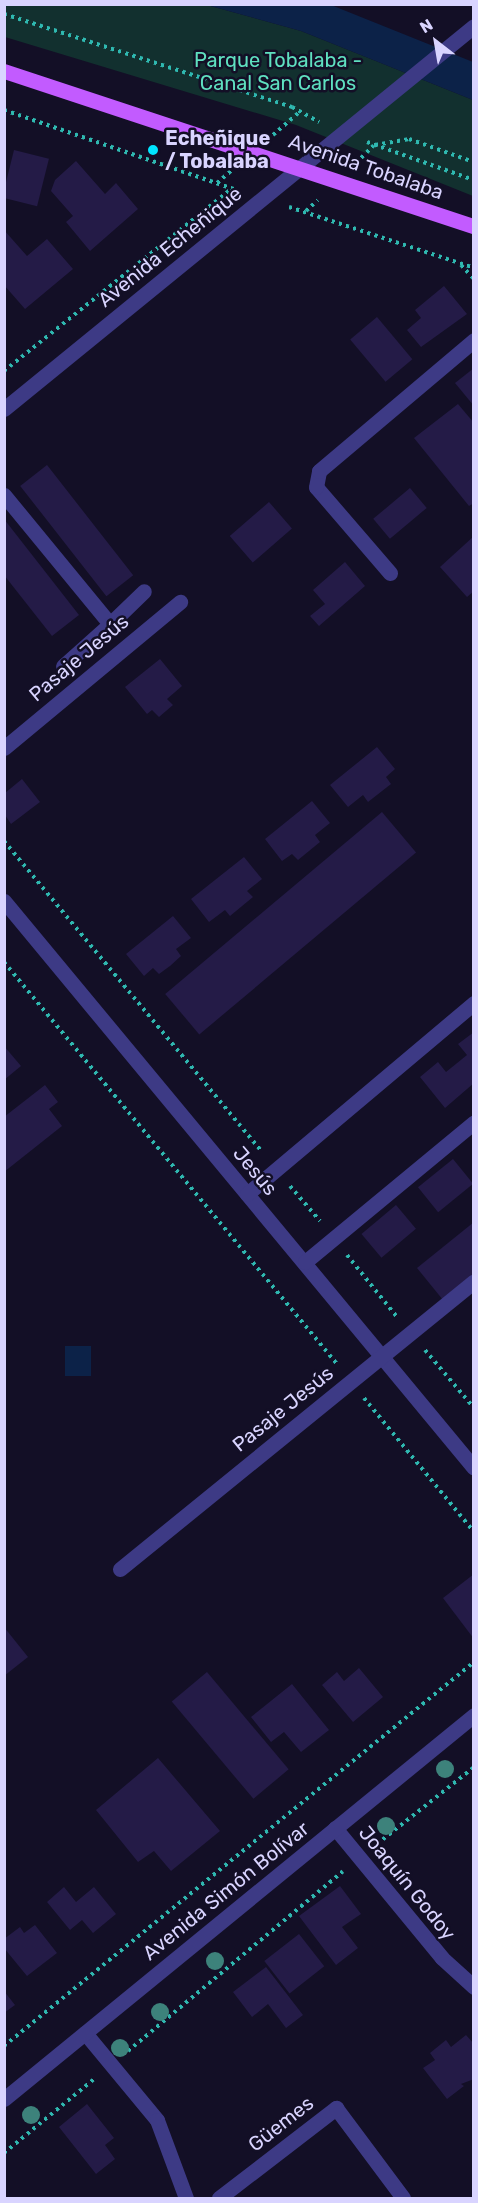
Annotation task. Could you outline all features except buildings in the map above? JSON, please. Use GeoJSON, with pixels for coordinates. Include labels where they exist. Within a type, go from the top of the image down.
{"type":"FeatureCollection","features":[{"type":"Feature","properties":{"kind":"main road","name":"Avenida Tobalaba"},"geometry":{"type":"LineString","coordinates":[[4,71],[301,166],[474,226]]}},
{"type":"Feature","properties":{"kind":"street","name":"Avenida Echeñique"},"geometry":{"type":"LineString","coordinates":[[4,409],[474,26]]}},
{"type":"Feature","properties":{"kind":"street"},"geometry":{"type":"LineString","coordinates":[[390,573],[316,487],[319,471],[474,340]]}},
{"type":"Feature","properties":{"kind":"street"},"geometry":{"type":"LineString","coordinates":[[4,495],[110,624]]}},
{"type":"Feature","properties":{"kind":"street"},"geometry":{"type":"LineString","coordinates":[[63,666],[144,591]]}},
{"type":"Feature","properties":{"kind":"street","name":"Pasaje Jesús"},"geometry":{"type":"LineString","coordinates":[[4,748],[180,602]]}},
{"type":"Feature","properties":{"kind":"street","name":"Jesús"},"geometry":{"type":"LineString","coordinates":[[4,901],[474,1468]]}},
{"type":"Feature","properties":{"kind":"street"},"geometry":{"type":"LineString","coordinates":[[246,1194],[474,1003]]}},
{"type":"Feature","properties":{"kind":"street"},"geometry":{"type":"LineString","coordinates":[[305,1262],[474,1122]]}},
{"type":"Feature","properties":{"kind":"street","name":"Pasaje Jesús"},"geometry":{"type":"LineString","coordinates":[[120,1569],[474,1281]]}},
{"type":"Feature","properties":{"kind":"street","name":"Avenida Simón Bolívar"},"geometry":{"type":"LineString","coordinates":[[4,2099],[474,1715]]}},
{"type":"Feature","properties":{"kind":"street","name":"Joaquín Godoy"},"geometry":{"type":"LineString","coordinates":[[335,1828],[442,1959],[474,1987]]}},
{"type":"Feature","properties":{"kind":"street"},"geometry":{"type":"LineString","coordinates":[[85,2034],[157,2120],[186,2199]]}},
{"type":"Feature","properties":{"kind":"street","name":"Güemes"},"geometry":{"type":"LineString","coordinates":[[219,2199],[336,2109],[403,2199]]}},
{"type":"Feature","properties":{"kind":"path"},"geometry":{"type":"LineString","coordinates":[[4,14],[299,112]]}},
{"type":"Feature","properties":{"kind":"path"},"geometry":{"type":"LineString","coordinates":[[4,111],[232,189],[4,371]]}},
{"type":"Feature","properties":{"kind":"path"},"geometry":{"type":"LineString","coordinates":[[474,162],[409,139],[374,145],[474,180]]}},
{"type":"Feature","properties":{"kind":"path"},"geometry":{"type":"LineString","coordinates":[[305,211],[474,268]]}},
{"type":"Feature","properties":{"kind":"path"},"geometry":{"type":"LineString","coordinates":[[461,264],[474,279]]}},
{"type":"Feature","properties":{"kind":"path"},"geometry":{"type":"LineString","coordinates":[[4,841],[474,1408]]}},
{"type":"Feature","properties":{"kind":"path"},"geometry":{"type":"LineString","coordinates":[[4,962],[474,1532]]}},
{"type":"Feature","properties":{"kind":"path"},"geometry":{"type":"LineString","coordinates":[[4,2046],[474,1662]]}},
{"type":"Feature","properties":{"kind":"path"},"geometry":{"type":"LineString","coordinates":[[4,2153],[359,1857],[474,1767]]}},
{"type":"Feature","properties":{"kind":"green space","name":"Parque Tobalaba - Canal San Carlos"},"geometry":{"type":"Polygon","coordinates":[[[4,5],[207,5],[301,31],[473,100],[473,196],[296,125],[5,37],[4,5]]]}},
{"type":"Feature","properties":{"kind":"water"},"geometry":{"type":"Polygon","coordinates":[[[207,5],[331,5],[473,62],[473,100],[301,31],[207,5]]]}},
{"type":"Feature","properties":{"kind":"water"},"geometry":{"type":"Polygon","coordinates":[[[65,1346],[91,1346],[91,1376],[65,1376],[65,1346]]]}},
{"type":"Feature","properties":{"kind":"place","name":"Echeñique / Tobalaba"},"geometry":{"type":"Point","coordinates":[153,150]}}]}
